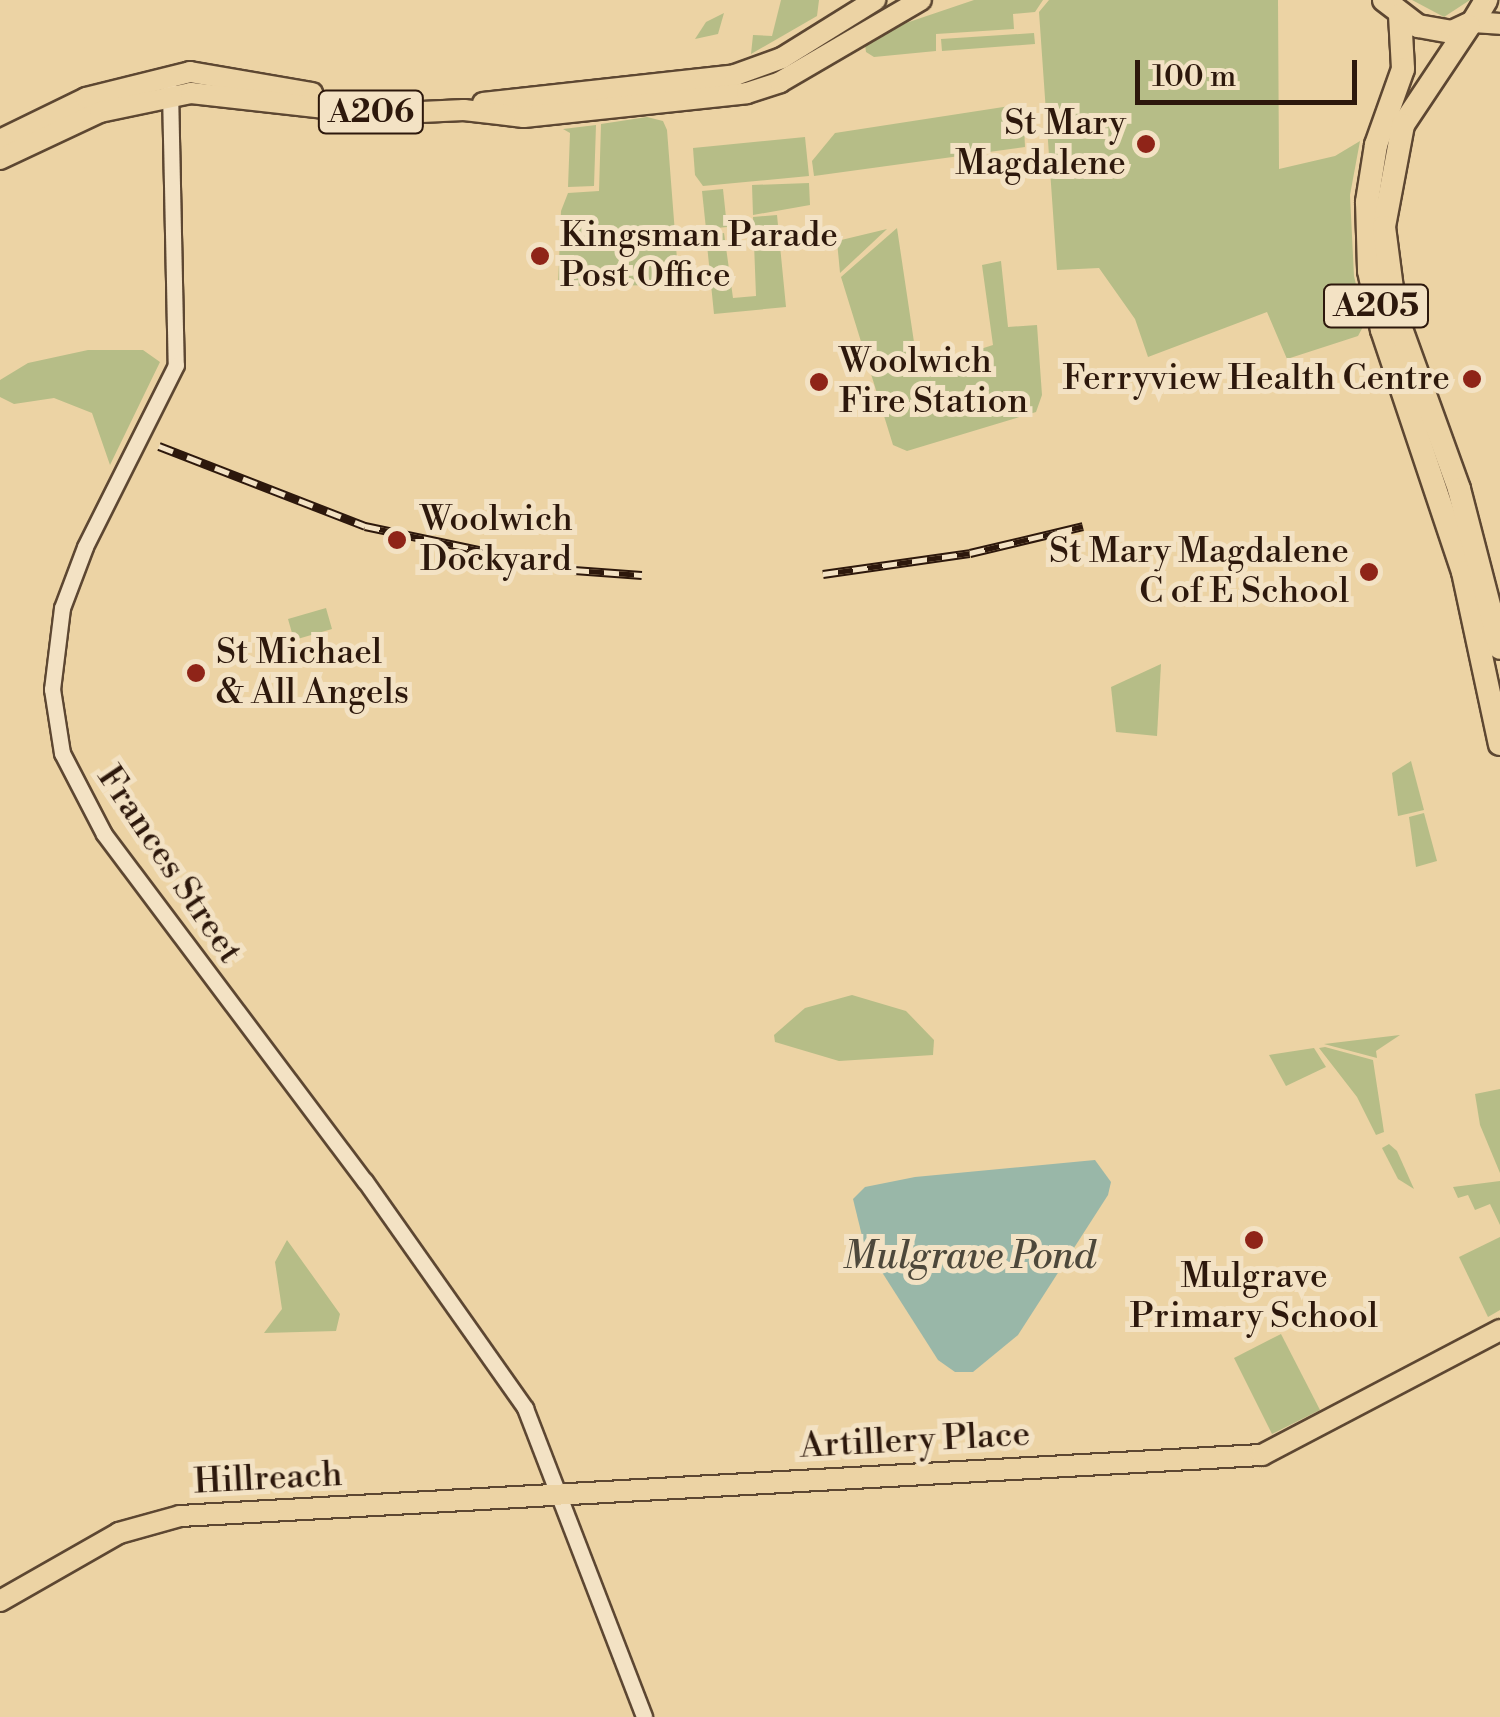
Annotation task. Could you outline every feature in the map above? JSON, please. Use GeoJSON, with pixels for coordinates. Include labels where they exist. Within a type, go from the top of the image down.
{"type":"FeatureCollection","features":[{"type":"Feature","properties":{"kind":"highway"},"geometry":{"type":"LineString","coordinates":[[1387,4],[1438,32],[1471,24],[1486,0]]}},
{"type":"Feature","properties":{"kind":"highway","name":"A205"},"geometry":{"type":"LineString","coordinates":[[1387,4],[1402,69],[1376,145],[1366,202],[1369,272],[1463,572],[1500,744]]}},
{"type":"Feature","properties":{"kind":"highway","name":"A205"},"geometry":{"type":"LineString","coordinates":[[1471,24],[1403,125],[1388,182],[1384,228],[1395,312],[1459,489],[1500,648]]}},
{"type":"Feature","properties":{"kind":"main road","name":"A206"},"geometry":{"type":"LineString","coordinates":[[0,140],[86,98],[170,75],[236,75],[378,109],[433,109],[735,76],[782,58],[875,0]]}},
{"type":"Feature","properties":{"kind":"main road","name":"A206"},"geometry":{"type":"LineString","coordinates":[[0,159],[100,112],[170,97],[210,94],[379,114],[464,110],[524,117],[747,93],[780,82],[921,0]]}},
{"type":"Feature","properties":{"kind":"main road"},"geometry":{"type":"LineString","coordinates":[[1471,24],[1500,24]]}},
{"type":"Feature","properties":{"kind":"main road","name":"Artillery Place"},"geometry":{"type":"LineString","coordinates":[[560,1492],[1272,1451],[1494,1336]]}},
{"type":"Feature","properties":{"kind":"main road","name":"Hillreach"},"geometry":{"type":"LineString","coordinates":[[0,1600],[119,1532],[158,1519],[560,1492]]}},
{"type":"Feature","properties":{"kind":"street","name":"Frances Street"},"geometry":{"type":"LineString","coordinates":[[170,75],[176,365],[85,546],[62,608],[52,689],[62,753],[104,834],[365,1181],[524,1408],[560,1492],[644,1717]]}},
{"type":"Feature","properties":{"kind":"green space"},"geometry":{"type":"Polygon","coordinates":[[[781,0],[819,0],[817,16],[751,54],[753,35],[772,36],[781,0]]]}},
{"type":"Feature","properties":{"kind":"green space"},"geometry":{"type":"Polygon","coordinates":[[[974,0],[1043,0],[1035,12],[1013,14],[1014,29],[936,34],[936,51],[874,57],[866,52],[865,45],[906,23],[974,0]]]}},
{"type":"Feature","properties":{"kind":"green space"},"geometry":{"type":"Polygon","coordinates":[[[1049,0],[1278,0],[1279,169],[1335,156],[1360,141],[1350,195],[1354,276],[1365,323],[1358,336],[1287,359],[1267,312],[1148,357],[1135,319],[1099,268],[1057,270],[1039,12],[1049,0]]]}},
{"type":"Feature","properties":{"kind":"green space"},"geometry":{"type":"Polygon","coordinates":[[[1412,0],[1470,0],[1444,17],[1412,0]]]}},
{"type":"Feature","properties":{"kind":"green space"},"geometry":{"type":"Polygon","coordinates":[[[724,13],[718,34],[695,39],[706,22],[724,13]]]}},
{"type":"Feature","properties":{"kind":"green space"},"geometry":{"type":"Polygon","coordinates":[[[1034,33],[1035,44],[942,51],[941,39],[1034,33]]]}},
{"type":"Feature","properties":{"kind":"green space"},"geometry":{"type":"Polygon","coordinates":[[[1023,104],[1025,147],[814,176],[812,161],[835,133],[1023,104]]]}},
{"type":"Feature","properties":{"kind":"green space"},"geometry":{"type":"Polygon","coordinates":[[[647,117],[663,121],[667,130],[679,285],[558,286],[561,211],[568,193],[599,191],[601,124],[647,117]]]}},
{"type":"Feature","properties":{"kind":"green space"},"geometry":{"type":"Polygon","coordinates":[[[596,125],[594,186],[568,187],[570,133],[563,129],[596,125]]]}},
{"type":"Feature","properties":{"kind":"green space"},"geometry":{"type":"Polygon","coordinates":[[[805,137],[809,176],[703,186],[695,175],[693,148],[805,137]]]}},
{"type":"Feature","properties":{"kind":"green space"},"geometry":{"type":"Polygon","coordinates":[[[809,183],[810,205],[753,215],[752,185],[809,183]]]}},
{"type":"Feature","properties":{"kind":"green space"},"geometry":{"type":"Polygon","coordinates":[[[723,189],[727,227],[706,229],[702,191],[723,189]]]}},
{"type":"Feature","properties":{"kind":"green space"},"geometry":{"type":"Polygon","coordinates":[[[777,215],[786,307],[714,314],[706,235],[724,233],[733,298],[756,296],[753,217],[777,215]]]}},
{"type":"Feature","properties":{"kind":"green space"},"geometry":{"type":"Polygon","coordinates":[[[897,228],[918,369],[993,345],[982,265],[1001,261],[1008,327],[1037,325],[1042,395],[1036,412],[907,451],[893,445],[841,277],[897,228]]]}},
{"type":"Feature","properties":{"kind":"green space"},"geometry":{"type":"Polygon","coordinates":[[[887,229],[840,273],[837,241],[887,229]]]}},
{"type":"Feature","properties":{"kind":"green space"},"geometry":{"type":"Polygon","coordinates":[[[88,350],[143,350],[160,362],[110,465],[92,413],[54,398],[14,404],[0,397],[0,380],[28,363],[88,350]]]}},
{"type":"Feature","properties":{"kind":"green space"},"geometry":{"type":"Polygon","coordinates":[[[326,608],[332,629],[294,640],[288,619],[326,608]]]}},
{"type":"Feature","properties":{"kind":"green space"},"geometry":{"type":"Polygon","coordinates":[[[1161,664],[1157,736],[1116,732],[1111,687],[1161,664]]]}},
{"type":"Feature","properties":{"kind":"green space"},"geometry":{"type":"Polygon","coordinates":[[[1411,761],[1424,810],[1398,816],[1392,773],[1411,761]]]}},
{"type":"Feature","properties":{"kind":"green space"},"geometry":{"type":"Polygon","coordinates":[[[1424,813],[1437,861],[1416,867],[1409,817],[1424,813]]]}},
{"type":"Feature","properties":{"kind":"green space"},"geometry":{"type":"Polygon","coordinates":[[[852,995],[906,1011],[934,1040],[933,1055],[839,1061],[775,1042],[774,1035],[805,1008],[852,995]]]}},
{"type":"Feature","properties":{"kind":"green space"},"geometry":{"type":"Polygon","coordinates":[[[1400,1035],[1376,1051],[1377,1058],[1324,1044],[1400,1035]]]}},
{"type":"Feature","properties":{"kind":"green space"},"geometry":{"type":"Polygon","coordinates":[[[1314,1048],[1326,1067],[1286,1086],[1269,1055],[1314,1048]]]}},
{"type":"Feature","properties":{"kind":"green space"},"geometry":{"type":"Polygon","coordinates":[[[1319,1048],[1373,1060],[1384,1132],[1376,1135],[1357,1097],[1319,1048]]]}},
{"type":"Feature","properties":{"kind":"green space"},"geometry":{"type":"Polygon","coordinates":[[[1500,1089],[1500,1173],[1480,1125],[1475,1094],[1500,1089]]]}},
{"type":"Feature","properties":{"kind":"green space"},"geometry":{"type":"Polygon","coordinates":[[[1389,1144],[1397,1151],[1414,1189],[1398,1179],[1382,1148],[1389,1144]]]}},
{"type":"Feature","properties":{"kind":"green space"},"geometry":{"type":"Polygon","coordinates":[[[1500,1181],[1500,1225],[1490,1204],[1475,1210],[1468,1195],[1458,1198],[1453,1187],[1500,1181]]]}},
{"type":"Feature","properties":{"kind":"green space"},"geometry":{"type":"Polygon","coordinates":[[[1500,1237],[1500,1310],[1488,1317],[1459,1257],[1500,1237]]]}},
{"type":"Feature","properties":{"kind":"green space"},"geometry":{"type":"Polygon","coordinates":[[[287,1240],[340,1314],[336,1331],[264,1333],[282,1309],[275,1262],[287,1240]]]}},
{"type":"Feature","properties":{"kind":"green space"},"geometry":{"type":"Polygon","coordinates":[[[1281,1334],[1320,1410],[1272,1434],[1234,1358],[1281,1334]]]}},
{"type":"Feature","properties":{"kind":"water","name":"Mulgrave Pond"},"geometry":{"type":"Polygon","coordinates":[[[1095,1160],[1111,1182],[1108,1195],[1018,1335],[973,1372],[955,1372],[938,1360],[864,1244],[853,1199],[865,1187],[915,1177],[1095,1160]]]}},
{"type":"Feature","properties":{"kind":"railway"},"geometry":{"type":"LineString","coordinates":[[159,446],[365,526],[574,570],[642,575]]}},
{"type":"Feature","properties":{"kind":"railway"},"geometry":{"type":"LineString","coordinates":[[823,574],[970,553],[1083,526]]}},
{"type":"Feature","properties":{"kind":"place","name":"St Mary Magdalene"},"geometry":{"type":"Point","coordinates":[1146,144]}},
{"type":"Feature","properties":{"kind":"place","name":"Kingsman Parade Post Office"},"geometry":{"type":"Point","coordinates":[540,256]}},
{"type":"Feature","properties":{"kind":"place","name":"Ferryview Health Centre"},"geometry":{"type":"Point","coordinates":[1472,379]}},
{"type":"Feature","properties":{"kind":"place","name":"Woolwich Fire Station"},"geometry":{"type":"Point","coordinates":[819,382]}},
{"type":"Feature","properties":{"kind":"place","name":"Woolwich Dockyard"},"geometry":{"type":"Point","coordinates":[397,540]}},
{"type":"Feature","properties":{"kind":"place","name":"St Mary Magdalene C of E School"},"geometry":{"type":"Point","coordinates":[1369,572]}},
{"type":"Feature","properties":{"kind":"place","name":"St Michael & All Angels"},"geometry":{"type":"Point","coordinates":[196,673]}},
{"type":"Feature","properties":{"kind":"place","name":"Mulgrave Primary School"},"geometry":{"type":"Point","coordinates":[1254,1240]}}]}
